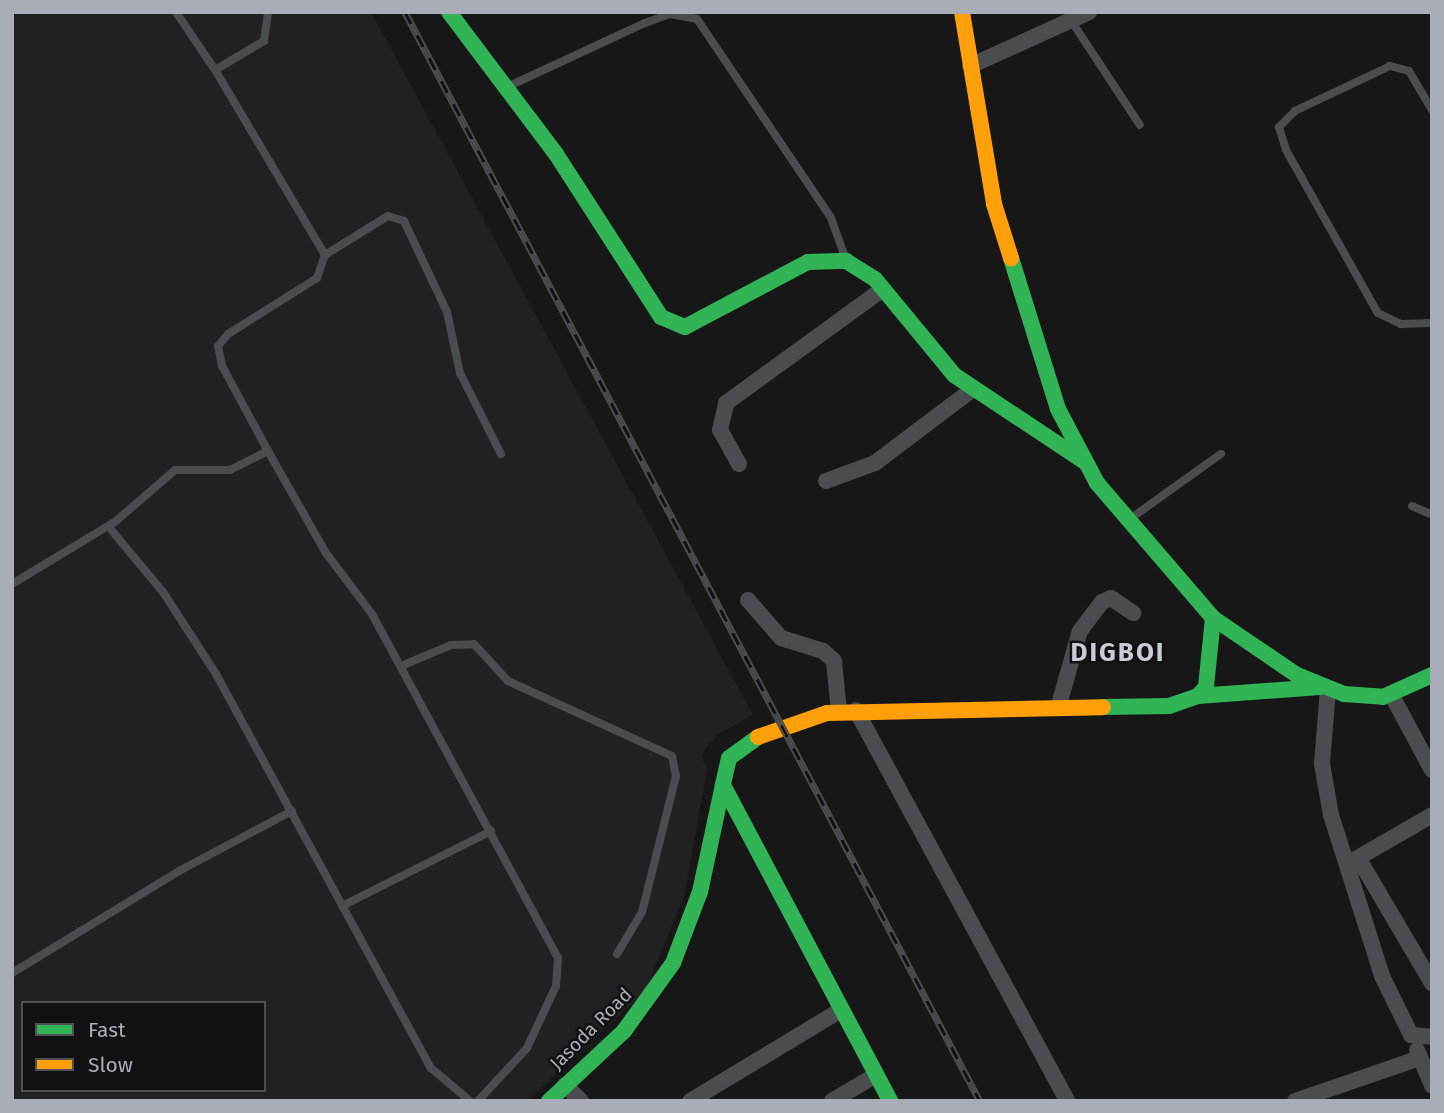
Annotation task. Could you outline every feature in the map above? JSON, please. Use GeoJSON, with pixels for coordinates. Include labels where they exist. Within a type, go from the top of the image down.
{"type":"FeatureCollection","features":[{"type":"Feature","properties":{"kind":"main road"},"geometry":{"type":"LineString","coordinates":[[449,12],[509,86],[649,302],[672,325],[700,323],[808,262],[846,261],[864,269],[935,355],[973,389],[1085,462]]}},
{"type":"Feature","properties":{"kind":"main road"},"geometry":{"type":"LineString","coordinates":[[962,12],[994,204],[1058,409],[1085,462],[1129,520],[1213,618],[1324,688],[1361,697],[1391,694],[1432,675]]}},
{"type":"Feature","properties":{"kind":"main road"},"geometry":{"type":"LineString","coordinates":[[1198,696],[1206,687],[1213,618]]}},
{"type":"Feature","properties":{"kind":"main road","name":"Jasoda Road"},"geometry":{"type":"LineString","coordinates":[[549,1101],[624,1031],[673,962],[700,892],[729,758],[751,739],[782,723],[847,711],[1168,706],[1198,696],[1324,688]]}},
{"type":"Feature","properties":{"kind":"main road"},"geometry":{"type":"LineString","coordinates":[[723,785],[890,1101]]}},
{"type":"Feature","properties":{"kind":"street"},"geometry":{"type":"LineString","coordinates":[[970,66],[1090,12]]}},
{"type":"Feature","properties":{"kind":"street"},"geometry":{"type":"LineString","coordinates":[[738,464],[720,430],[726,403],[883,289]]}},
{"type":"Feature","properties":{"kind":"street"},"geometry":{"type":"LineString","coordinates":[[826,481],[876,463],[973,389]]}},
{"type":"Feature","properties":{"kind":"street"},"geometry":{"type":"LineString","coordinates":[[748,600],[781,638],[823,651],[834,661],[847,711],[1067,1101]]}},
{"type":"Feature","properties":{"kind":"street"},"geometry":{"type":"LineString","coordinates":[[1058,708],[1080,631],[1102,602],[1114,600],[1133,613]]}},
{"type":"Feature","properties":{"kind":"street"},"geometry":{"type":"LineString","coordinates":[[1324,688],[1325,789],[1354,862],[1382,976],[1432,1086]]}},
{"type":"Feature","properties":{"kind":"street"},"geometry":{"type":"LineString","coordinates":[[1391,694],[1432,770]]}},
{"type":"Feature","properties":{"kind":"street"},"geometry":{"type":"LineString","coordinates":[[1354,862],[1432,815]]}},
{"type":"Feature","properties":{"kind":"street"},"geometry":{"type":"LineString","coordinates":[[1354,862],[1432,983]]}},
{"type":"Feature","properties":{"kind":"street"},"geometry":{"type":"LineString","coordinates":[[690,1101],[841,1010]]}},
{"type":"Feature","properties":{"kind":"street"},"geometry":{"type":"LineString","coordinates":[[1411,1035],[1432,1038]]}},
{"type":"Feature","properties":{"kind":"street"},"geometry":{"type":"LineString","coordinates":[[1295,1101],[1420,1058]]}},
{"type":"Feature","properties":{"kind":"street"},"geometry":{"type":"LineString","coordinates":[[832,1101],[876,1076]]}},
{"type":"Feature","properties":{"kind":"street"},"geometry":{"type":"LineString","coordinates":[[565,1085],[581,1101]]}},
{"type":"Feature","properties":{"kind":"lane"},"geometry":{"type":"LineString","coordinates":[[176,12],[215,70],[325,255]]}},
{"type":"Feature","properties":{"kind":"lane"},"geometry":{"type":"LineString","coordinates":[[215,70],[264,41],[268,12]]}},
{"type":"Feature","properties":{"kind":"lane"},"geometry":{"type":"LineString","coordinates":[[509,86],[670,13],[697,19],[831,218],[846,261]]}},
{"type":"Feature","properties":{"kind":"lane"},"geometry":{"type":"LineString","coordinates":[[1072,22],[1140,125]]}},
{"type":"Feature","properties":{"kind":"lane"},"geometry":{"type":"LineString","coordinates":[[1432,110],[1409,71],[1390,66],[1294,111],[1279,127],[1286,150],[1378,313],[1401,324],[1432,323]]}},
{"type":"Feature","properties":{"kind":"lane"},"geometry":{"type":"LineString","coordinates":[[478,1101],[527,1048],[559,971],[553,945],[401,666],[268,451],[222,366],[218,346],[228,334],[317,278],[325,255],[388,216],[411,229],[447,312],[460,373],[501,454]]}},
{"type":"Feature","properties":{"kind":"lane"},"geometry":{"type":"LineString","coordinates":[[12,584],[108,526],[175,470],[230,470],[268,451]]}},
{"type":"Feature","properties":{"kind":"lane"},"geometry":{"type":"LineString","coordinates":[[1129,520],[1221,454]]}},
{"type":"Feature","properties":{"kind":"lane"},"geometry":{"type":"LineString","coordinates":[[1412,506],[1432,515]]}},
{"type":"Feature","properties":{"kind":"lane"},"geometry":{"type":"LineString","coordinates":[[108,526],[193,635],[431,1068],[470,1101]]}},
{"type":"Feature","properties":{"kind":"lane"},"geometry":{"type":"LineString","coordinates":[[401,666],[450,645],[474,644],[508,681],[672,757],[676,776],[642,912],[617,954]]}},
{"type":"Feature","properties":{"kind":"lane"},"geometry":{"type":"LineString","coordinates":[[12,973],[179,871],[292,811]]}},
{"type":"Feature","properties":{"kind":"lane"},"geometry":{"type":"LineString","coordinates":[[342,906],[491,831]]}},
{"type":"Feature","properties":{"kind":"shaded area"},"geometry":{"type":"Polygon","coordinates":[[[12,12],[371,12],[753,715],[717,735],[701,755],[707,769],[684,897],[645,991],[528,1101],[12,1101],[12,12]]]}},
{"type":"Feature","properties":{"kind":"railway"},"geometry":{"type":"LineString","coordinates":[[405,12],[980,1101]]}},
{"type":"Feature","properties":{"kind":"traffic: fast"},"geometry":{"type":"LineString","coordinates":[[449,12],[556,154],[661,317],[685,327],[808,262],[846,261],[875,279],[954,375],[1085,462]]}},
{"type":"Feature","properties":{"kind":"traffic: fast"},"geometry":{"type":"LineString","coordinates":[[1011,258],[1058,409],[1097,483],[1213,618],[1206,687],[1198,696],[1169,706],[1103,707]]}},
{"type":"Feature","properties":{"kind":"traffic: fast"},"geometry":{"type":"LineString","coordinates":[[1213,618],[1297,675],[1344,694],[1383,697],[1432,675]]}},
{"type":"Feature","properties":{"kind":"traffic: fast"},"geometry":{"type":"LineString","coordinates":[[1198,696],[1320,687]]}},
{"type":"Feature","properties":{"kind":"traffic: fast"},"geometry":{"type":"LineString","coordinates":[[758,737],[729,758],[723,785],[890,1101]]}},
{"type":"Feature","properties":{"kind":"traffic: fast"},"geometry":{"type":"LineString","coordinates":[[549,1101],[624,1031],[673,963],[700,892],[723,785]]}},
{"type":"Feature","properties":{"kind":"traffic: slow"},"geometry":{"type":"LineString","coordinates":[[962,12],[994,204],[1011,258]]}},
{"type":"Feature","properties":{"kind":"traffic: slow"},"geometry":{"type":"LineString","coordinates":[[758,737],[827,713],[1103,707]]}},
{"type":"Feature","properties":{"kind":"district","name":"DIGBOI"},"geometry":{"type":"Point","coordinates":[1118,653]}}]}
